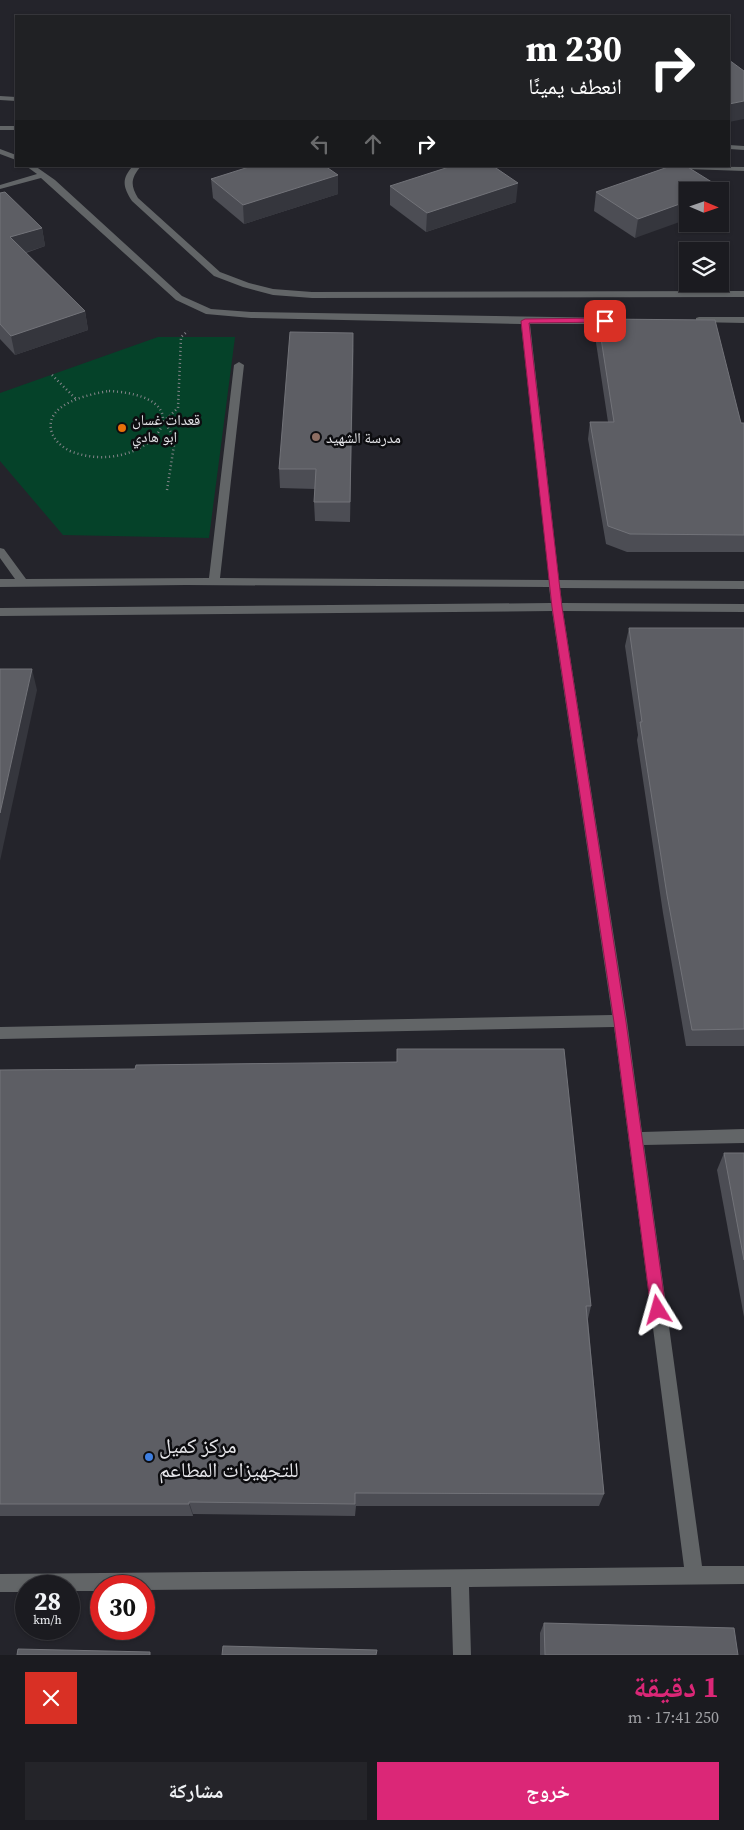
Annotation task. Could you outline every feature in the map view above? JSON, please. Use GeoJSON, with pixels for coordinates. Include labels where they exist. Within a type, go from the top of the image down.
{"type":"FeatureCollection","features":[{"type":"Feature","properties":{"kind":"street"},"geometry":{"type":"LineString","coordinates":[[0,98],[15,99]]}},
{"type":"Feature","properties":{"kind":"street"},"geometry":{"type":"LineString","coordinates":[[0,128],[15,128]]}},
{"type":"Feature","properties":{"kind":"street"},"geometry":{"type":"LineString","coordinates":[[0,147],[15,148]]}},
{"type":"Feature","properties":{"kind":"street"},"geometry":{"type":"LineString","coordinates":[[730,147],[744,148]]}},
{"type":"Feature","properties":{"kind":"street"},"geometry":{"type":"LineString","coordinates":[[0,151],[15,158]]}},
{"type":"Feature","properties":{"kind":"street"},"geometry":{"type":"LineString","coordinates":[[31,167],[43,175],[179,298],[209,312],[252,315],[525,321],[625,321]]}},
{"type":"Feature","properties":{"kind":"street"},"geometry":{"type":"LineString","coordinates":[[135,167],[129,175],[128,188],[141,206],[217,274],[246,285],[273,292],[312,295],[744,294]]}},
{"type":"Feature","properties":{"kind":"street"},"geometry":{"type":"LineString","coordinates":[[687,167],[744,169]]}},
{"type":"Feature","properties":{"kind":"street"},"geometry":{"type":"LineString","coordinates":[[0,187],[43,175]]}},
{"type":"Feature","properties":{"kind":"street"},"geometry":{"type":"LineString","coordinates":[[694,320],[744,320]]}},
{"type":"Feature","properties":{"kind":"street"},"geometry":{"type":"LineString","coordinates":[[525,321],[554,585],[620,1022],[694,1576]]}},
{"type":"Feature","properties":{"kind":"street"},"geometry":{"type":"LineString","coordinates":[[214,581],[239,365]]}},
{"type":"Feature","properties":{"kind":"street"},"geometry":{"type":"LineString","coordinates":[[0,551],[23,582]]}},
{"type":"Feature","properties":{"kind":"street"},"geometry":{"type":"LineString","coordinates":[[0,583],[214,581],[744,585]]}},
{"type":"Feature","properties":{"kind":"street"},"geometry":{"type":"LineString","coordinates":[[0,612],[557,607],[744,608]]}},
{"type":"Feature","properties":{"kind":"street"},"geometry":{"type":"LineString","coordinates":[[0,1033],[620,1022]]}},
{"type":"Feature","properties":{"kind":"street"},"geometry":{"type":"LineString","coordinates":[[635,1138],[744,1136]]}},
{"type":"Feature","properties":{"kind":"street"},"geometry":{"type":"LineString","coordinates":[[0,1583],[744,1575]]}},
{"type":"Feature","properties":{"kind":"street"},"geometry":{"type":"LineString","coordinates":[[460,1578],[462,1655]]}},
{"type":"Feature","properties":{"kind":"path"},"geometry":{"type":"LineString","coordinates":[[167,490],[176,440],[164,420],[162,410],[154,402],[141,395],[126,391],[92,393],[76,398],[63,406],[54,416],[51,427],[54,438],[63,447],[78,454],[96,457],[116,456],[135,450],[150,442],[160,432],[164,420],[178,408],[181,337],[209,312]]}},
{"type":"Feature","properties":{"kind":"path"},"geometry":{"type":"LineString","coordinates":[[52,375],[76,398]]}},
{"type":"Feature","properties":{"kind":"green space"},"geometry":{"type":"Polygon","coordinates":[[[158,337],[235,337],[209,538],[63,535],[0,461],[0,393],[158,337]]]}},
{"type":"Feature","properties":{"kind":"building"},"geometry":{"type":"Polygon","coordinates":[[[730,61],[744,71],[744,101],[730,104],[730,61]]]}},
{"type":"Feature","properties":{"kind":"building"},"geometry":{"type":"Polygon","coordinates":[[[249,167],[326,167],[338,175],[243,205],[211,179],[249,167]]]}},
{"type":"Feature","properties":{"kind":"building"},"geometry":{"type":"Polygon","coordinates":[[[449,167],[494,167],[518,183],[427,213],[390,186],[449,167]]]}},
{"type":"Feature","properties":{"kind":"building"},"geometry":{"type":"Polygon","coordinates":[[[668,167],[688,167],[712,182],[679,182],[679,204],[638,219],[596,192],[668,167]]]}},
{"type":"Feature","properties":{"kind":"building"},"geometry":{"type":"Polygon","coordinates":[[[5,192],[42,228],[10,237],[85,311],[11,336],[0,324],[0,193],[5,192]]]}},
{"type":"Feature","properties":{"kind":"building"},"geometry":{"type":"Polygon","coordinates":[[[598,319],[715,320],[741,423],[744,423],[744,535],[630,534],[608,526],[590,422],[614,422],[598,319]]]}},
{"type":"Feature","properties":{"kind":"building"},"geometry":{"type":"Polygon","coordinates":[[[290,332],[353,333],[350,502],[314,502],[316,469],[279,469],[290,332]]]}},
{"type":"Feature","properties":{"kind":"building"},"geometry":{"type":"Polygon","coordinates":[[[629,628],[744,628],[744,1029],[692,1030],[667,895],[640,722],[642,722],[629,628]]]}},
{"type":"Feature","properties":{"kind":"building"},"geometry":{"type":"Polygon","coordinates":[[[0,669],[32,669],[0,813],[0,669]]]}},
{"type":"Feature","properties":{"kind":"building"},"geometry":{"type":"Polygon","coordinates":[[[397,1049],[564,1049],[591,1306],[586,1306],[604,1494],[355,1493],[355,1504],[189,1502],[189,1504],[0,1504],[0,1070],[135,1069],[136,1065],[397,1062],[397,1049]]]}},
{"type":"Feature","properties":{"kind":"building"},"geometry":{"type":"Polygon","coordinates":[[[724,1153],[744,1153],[744,1260],[724,1153]]]}},
{"type":"Feature","properties":{"kind":"building"},"geometry":{"type":"Polygon","coordinates":[[[544,1623],[734,1628],[738,1655],[545,1655],[544,1623]]]}},
{"type":"Feature","properties":{"kind":"building"},"geometry":{"type":"Polygon","coordinates":[[[223,1646],[377,1650],[376,1655],[222,1655],[223,1646]]]}},
{"type":"Feature","properties":{"kind":"building"},"geometry":{"type":"Polygon","coordinates":[[[18,1649],[150,1652],[150,1655],[17,1655],[18,1649]]]}},
{"type":"Feature","properties":{"kind":"place","name":"قعدات غسان ابو هادي"},"geometry":{"type":"Point","coordinates":[122,428]}},
{"type":"Feature","properties":{"kind":"place","name":"مدرسة الشهيد"},"geometry":{"type":"Point","coordinates":[316,437]}},
{"type":"Feature","properties":{"kind":"place","name":"مركز كميل للتجهيزات المطاعم"},"geometry":{"type":"Point","coordinates":[149,1457]}},
{"type":"Feature","properties":{"kind":"route"},"geometry":{"type":"LineString","coordinates":[[605,321],[525,321],[557,607],[620,1022],[658,1310]]}}]}
